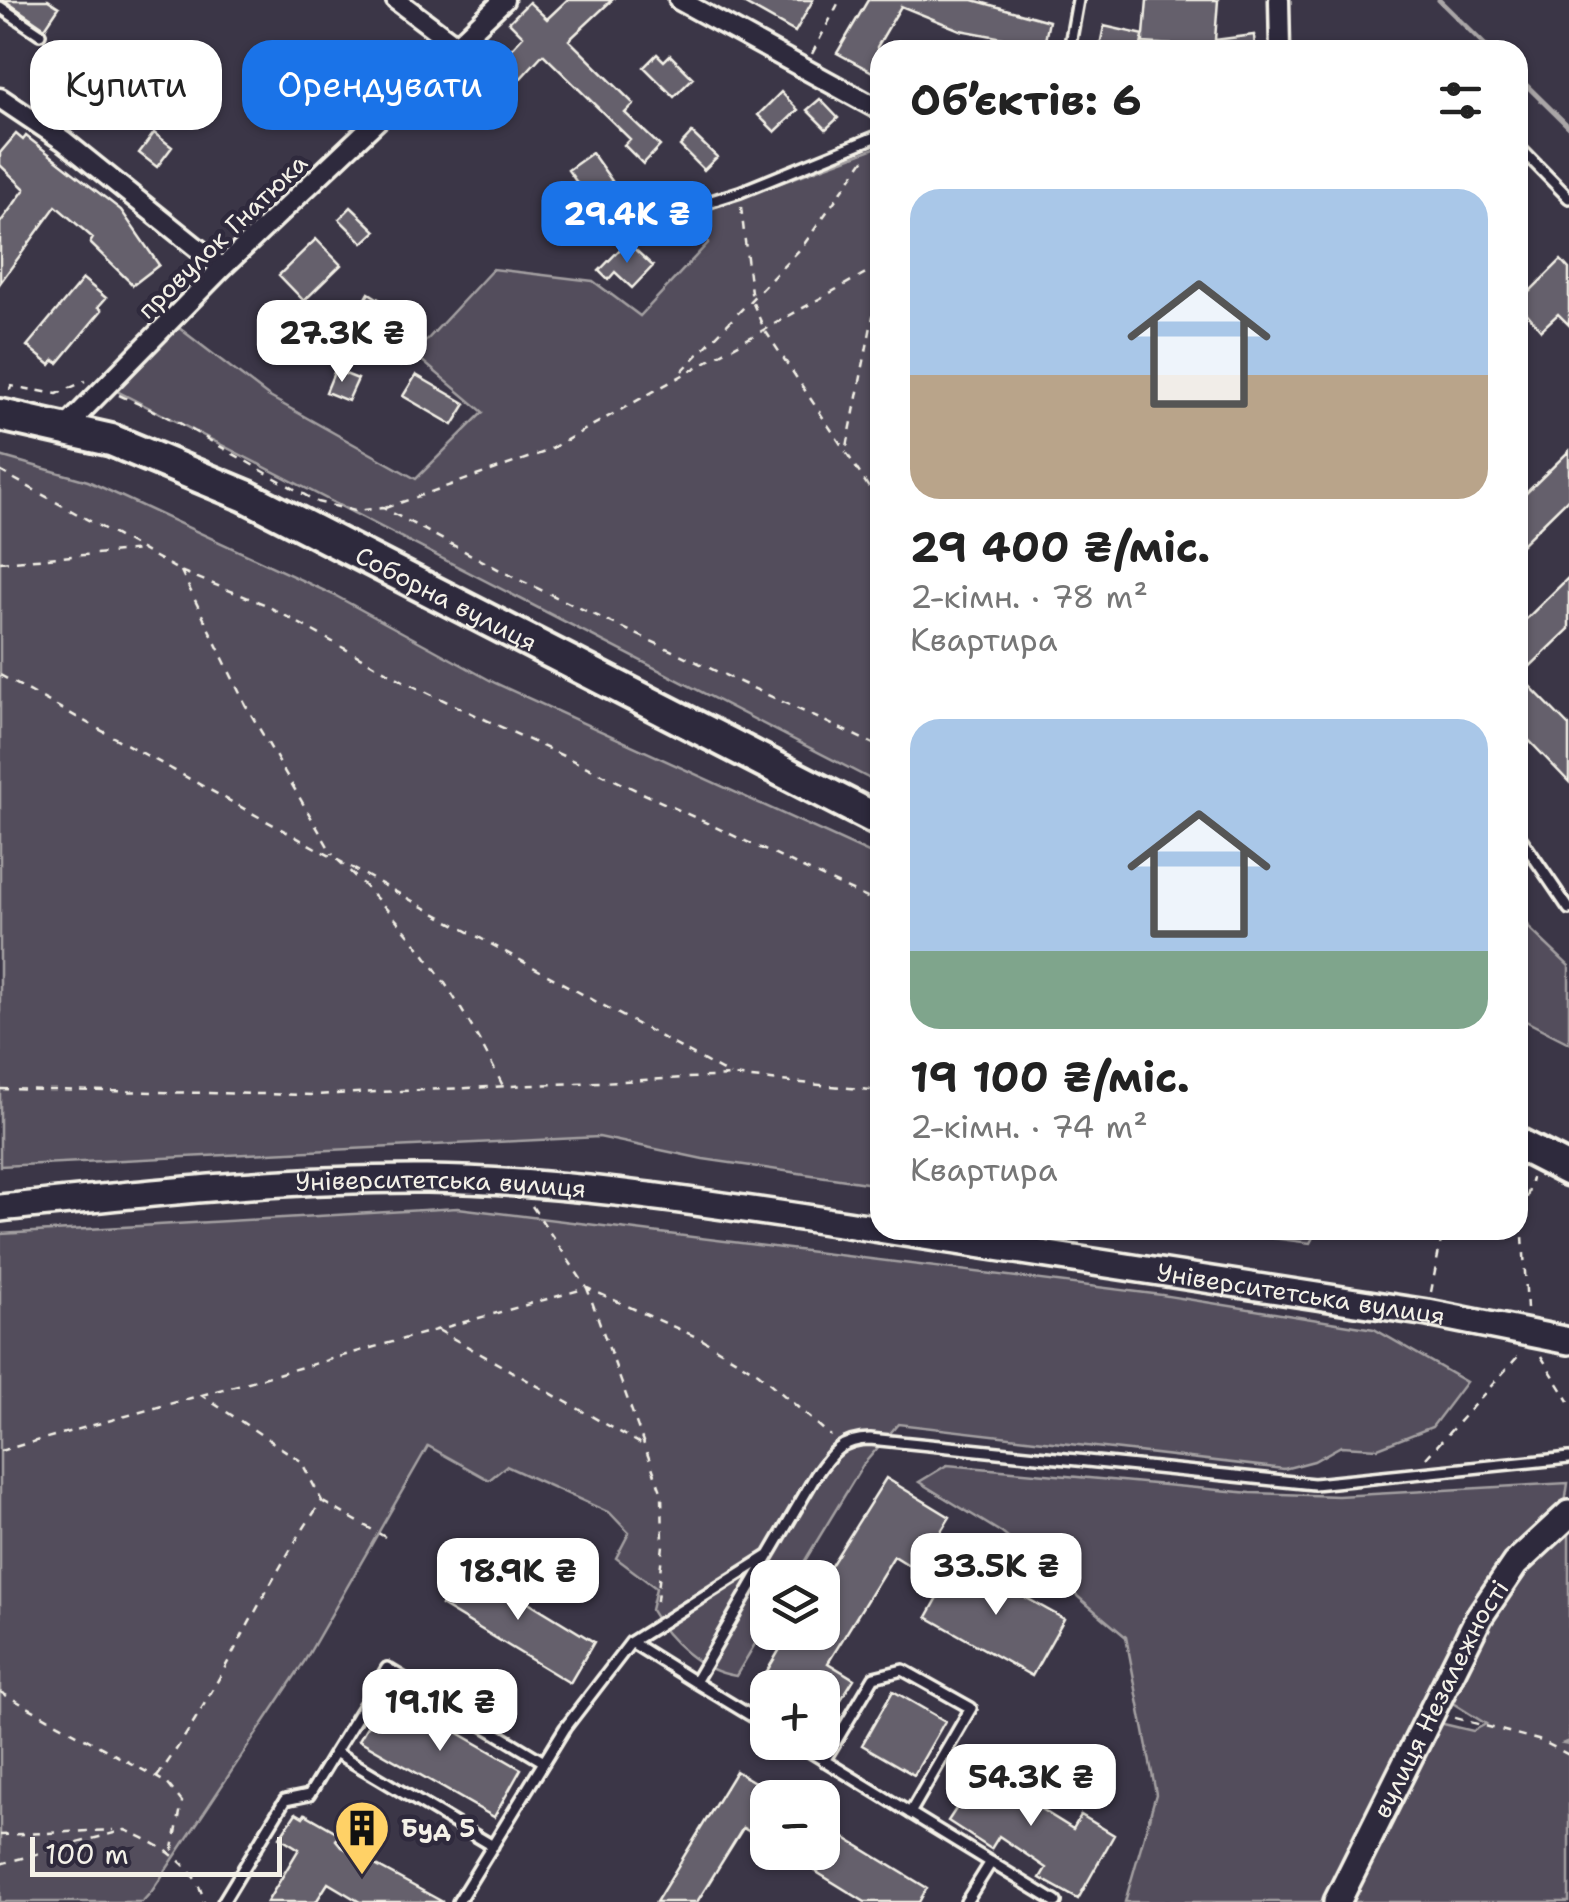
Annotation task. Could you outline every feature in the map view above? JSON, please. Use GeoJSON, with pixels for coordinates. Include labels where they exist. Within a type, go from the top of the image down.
{"type":"FeatureCollection","features":[{"type":"Feature","properties":{"kind":"main road","name":"Соборна вулиця"},"geometry":{"type":"LineString","coordinates":[[3,415],[64,428],[156,457],[246,496],[870,816]]}},
{"type":"Feature","properties":{"kind":"main road","name":"Університетська вулиця"},"geometry":{"type":"LineString","coordinates":[[0,1208],[324,1182],[426,1179],[653,1195],[870,1228]]}},
{"type":"Feature","properties":{"kind":"main road","name":"Університетська вулиця"},"geometry":{"type":"LineString","coordinates":[[948,1240],[1428,1313],[1535,1339],[1569,1341]]}},
{"type":"Feature","properties":{"kind":"main road","name":"Університетська вулиця"},"geometry":{"type":"LineString","coordinates":[[1535,1339],[1569,1328]]}},
{"type":"Feature","properties":{"kind":"main road","name":"вулиця Незалежності"},"geometry":{"type":"LineString","coordinates":[[1336,1902],[1429,1711],[1498,1586],[1569,1514]]}},
{"type":"Feature","properties":{"kind":"street"},"geometry":{"type":"LineString","coordinates":[[396,0],[449,40]]}},
{"type":"Feature","properties":{"kind":"street","name":"провулок Гнатюка"},"geometry":{"type":"LineString","coordinates":[[463,40],[504,0]]}},
{"type":"Feature","properties":{"kind":"street"},"geometry":{"type":"LineString","coordinates":[[679,0],[870,105]]}},
{"type":"Feature","properties":{"kind":"street"},"geometry":{"type":"LineString","coordinates":[[1279,0],[1280,40]]}},
{"type":"Feature","properties":{"kind":"street"},"geometry":{"type":"LineString","coordinates":[[0,98],[64,140],[222,268]]}},
{"type":"Feature","properties":{"kind":"street","name":"провулок Гнатюка"},"geometry":{"type":"LineString","coordinates":[[64,428],[222,268],[368,130]]}},
{"type":"Feature","properties":{"kind":"lane"},"geometry":{"type":"LineString","coordinates":[[1071,40],[1078,0]]}},
{"type":"Feature","properties":{"kind":"lane"},"geometry":{"type":"LineString","coordinates":[[0,7],[40,34]]}},
{"type":"Feature","properties":{"kind":"lane"},"geometry":{"type":"LineString","coordinates":[[596,216],[683,210],[740,192],[870,139]]}},
{"type":"Feature","properties":{"kind":"lane"},"geometry":{"type":"LineString","coordinates":[[1528,156],[1569,198]]}},
{"type":"Feature","properties":{"kind":"lane"},"geometry":{"type":"LineString","coordinates":[[1528,849],[1569,909]]}},
{"type":"Feature","properties":{"kind":"lane"},"geometry":{"type":"LineString","coordinates":[[695,1682],[816,1475],[841,1445],[870,1439],[1302,1483],[1569,1458]]}},
{"type":"Feature","properties":{"kind":"lane"},"geometry":{"type":"LineString","coordinates":[[458,1902],[587,1696],[631,1642],[769,1556]]}},
{"type":"Feature","properties":{"kind":"lane"},"geometry":{"type":"LineString","coordinates":[[631,1642],[750,1715]]}},
{"type":"Feature","properties":{"kind":"lane"},"geometry":{"type":"LineString","coordinates":[[222,1902],[285,1800],[308,1795],[387,1668],[544,1762]]}},
{"type":"Feature","properties":{"kind":"lane"},"geometry":{"type":"LineString","coordinates":[[910,1813],[971,1708],[903,1670],[874,1677],[824,1761],[1056,1902]]}},
{"type":"Feature","properties":{"kind":"lane"},"geometry":{"type":"LineString","coordinates":[[335,1752],[493,1846]]}},
{"type":"Feature","properties":{"kind":"lane"},"geometry":{"type":"LineString","coordinates":[[966,1902],[991,1862]]}},
{"type":"Feature","properties":{"kind":"path"},"geometry":{"type":"LineString","coordinates":[[805,69],[840,0]]}},
{"type":"Feature","properties":{"kind":"path"},"geometry":{"type":"LineString","coordinates":[[680,374],[752,302],[829,212],[870,152]]}},
{"type":"Feature","properties":{"kind":"path"},"geometry":{"type":"LineString","coordinates":[[740,192],[752,302],[764,329],[870,489]]}},
{"type":"Feature","properties":{"kind":"path"},"geometry":{"type":"LineString","coordinates":[[3,415],[11,386],[58,394],[88,380],[176,422],[318,502],[355,511],[383,508],[545,452],[870,271]]}},
{"type":"Feature","properties":{"kind":"path"},"geometry":{"type":"LineString","coordinates":[[846,452],[870,331]]}},
{"type":"Feature","properties":{"kind":"path"},"geometry":{"type":"LineString","coordinates":[[0,471],[35,486],[180,570],[264,604],[423,691],[870,899]]}},
{"type":"Feature","properties":{"kind":"path"},"geometry":{"type":"LineString","coordinates":[[383,508],[512,577],[870,742]]}},
{"type":"Feature","properties":{"kind":"path"},"geometry":{"type":"LineString","coordinates":[[0,562],[143,550]]}},
{"type":"Feature","properties":{"kind":"path"},"geometry":{"type":"LineString","coordinates":[[180,570],[245,704],[333,856],[410,933],[447,980],[504,1087]]}},
{"type":"Feature","properties":{"kind":"path"},"geometry":{"type":"LineString","coordinates":[[0,675],[333,856],[560,986],[732,1076]]}},
{"type":"Feature","properties":{"kind":"path"},"geometry":{"type":"LineString","coordinates":[[0,1089],[312,1095],[732,1076],[870,1090]]}},
{"type":"Feature","properties":{"kind":"path"},"geometry":{"type":"LineString","coordinates":[[1528,1202],[1551,1160]]}},
{"type":"Feature","properties":{"kind":"path"},"geometry":{"type":"LineString","coordinates":[[518,1184],[587,1288],[664,1508],[656,1626]]}},
{"type":"Feature","properties":{"kind":"path"},"geometry":{"type":"LineString","coordinates":[[1428,1313],[1440,1240]]}},
{"type":"Feature","properties":{"kind":"path"},"geometry":{"type":"LineString","coordinates":[[1523,1240],[1535,1339],[1569,1402]]}},
{"type":"Feature","properties":{"kind":"path"},"geometry":{"type":"LineString","coordinates":[[0,1451],[587,1288],[671,1323],[758,1373],[841,1445]]}},
{"type":"Feature","properties":{"kind":"path"},"geometry":{"type":"LineString","coordinates":[[437,1330],[644,1445]]}},
{"type":"Feature","properties":{"kind":"path"},"geometry":{"type":"LineString","coordinates":[[1410,1474],[1535,1339]]}},
{"type":"Feature","properties":{"kind":"path"},"geometry":{"type":"LineString","coordinates":[[201,1395],[302,1461],[322,1501],[385,1537]]}},
{"type":"Feature","properties":{"kind":"path"},"geometry":{"type":"LineString","coordinates":[[157,1778],[197,1723],[282,1562],[322,1501]]}},
{"type":"Feature","properties":{"kind":"path"},"geometry":{"type":"LineString","coordinates":[[0,1692],[157,1778],[182,1802],[172,1854]]}},
{"type":"Feature","properties":{"kind":"path"},"geometry":{"type":"LineString","coordinates":[[1429,1711],[1542,1741],[1569,1756]]}},
{"type":"Feature","properties":{"kind":"path"},"geometry":{"type":"LineString","coordinates":[[0,1864],[125,1830]]}},
{"type":"Feature","properties":{"kind":"path"},"geometry":{"type":"LineString","coordinates":[[0,1834],[125,1830],[172,1854],[199,1884],[204,1902]]}},
{"type":"Feature","properties":{"kind":"shaded area"},"geometry":{"type":"Polygon","coordinates":[[[870,150],[870,779],[113,389],[179,328],[268,396],[416,479],[483,412],[414,354],[493,269],[593,281],[640,316],[708,243],[702,212],[870,150]]]}},
{"type":"Feature","properties":{"kind":"shaded area"},"geometry":{"type":"Polygon","coordinates":[[[0,456],[88,481],[336,596],[495,683],[870,853],[870,1184],[703,1159],[599,1137],[0,1166],[0,456]]]}},
{"type":"Feature","properties":{"kind":"shaded area"},"geometry":{"type":"Polygon","coordinates":[[[1528,924],[1569,966],[1569,1043],[1528,1022],[1528,924]]]}},
{"type":"Feature","properties":{"kind":"shaded area"},"geometry":{"type":"Polygon","coordinates":[[[458,1208],[1162,1295],[1374,1329],[1466,1382],[1432,1427],[1378,1448],[1341,1446],[1314,1461],[1284,1469],[898,1424],[863,1465],[805,1560],[750,1560],[752,1650],[736,1676],[698,1661],[667,1633],[651,1610],[656,1588],[616,1558],[629,1533],[610,1513],[506,1466],[489,1480],[428,1446],[304,1662],[142,1902],[0,1902],[0,1234],[458,1208]]]}},
{"type":"Feature","properties":{"kind":"shaded area"},"geometry":{"type":"Polygon","coordinates":[[[947,1465],[1251,1493],[1338,1496],[1568,1483],[1565,1504],[1495,1571],[1328,1902],[1125,1902],[1156,1794],[1126,1637],[1002,1533],[919,1482],[947,1465]]]}},
{"type":"Feature","properties":{"kind":"shaded area"},"geometry":{"type":"Polygon","coordinates":[[[1569,1527],[1569,1741],[1564,1743],[1569,1744],[1569,1902],[1350,1902],[1435,1722],[1473,1731],[1486,1724],[1443,1697],[1501,1590],[1569,1527]]]}},
{"type":"Feature","properties":{"kind":"building"},"geometry":{"type":"Polygon","coordinates":[[[4,0],[48,0],[59,7],[45,28],[4,0]]]}},
{"type":"Feature","properties":{"kind":"building"},"geometry":{"type":"Polygon","coordinates":[[[567,0],[612,0],[569,40],[634,104],[625,113],[660,146],[643,164],[624,145],[630,139],[543,54],[518,81],[518,41],[523,36],[509,22],[529,2],[547,19],[567,0]]]}},
{"type":"Feature","properties":{"kind":"building"},"geometry":{"type":"Polygon","coordinates":[[[738,0],[813,0],[795,32],[738,0]]]}},
{"type":"Feature","properties":{"kind":"building"},"geometry":{"type":"Polygon","coordinates":[[[868,0],[973,0],[1049,21],[1045,40],[1014,40],[960,30],[901,6],[881,40],[870,40],[870,71],[837,53],[868,0]]]}},
{"type":"Feature","properties":{"kind":"building"},"geometry":{"type":"Polygon","coordinates":[[[1147,0],[1218,0],[1215,40],[1143,40],[1143,36],[1142,40],[1101,40],[1104,26],[1144,35],[1147,0]]]}},
{"type":"Feature","properties":{"kind":"building"},"geometry":{"type":"Polygon","coordinates":[[[1254,35],[1254,40],[1215,40],[1254,35]]]}},
{"type":"Feature","properties":{"kind":"building"},"geometry":{"type":"Polygon","coordinates":[[[657,54],[664,61],[670,55],[693,78],[674,97],[644,67],[657,54]]]}},
{"type":"Feature","properties":{"kind":"building"},"geometry":{"type":"Polygon","coordinates":[[[781,92],[798,110],[775,132],[758,115],[781,92]]]}},
{"type":"Feature","properties":{"kind":"building"},"geometry":{"type":"Polygon","coordinates":[[[820,99],[838,118],[826,129],[807,110],[820,99]]]}},
{"type":"Feature","properties":{"kind":"building"},"geometry":{"type":"Polygon","coordinates":[[[154,133],[172,147],[157,167],[139,153],[154,133]]]}},
{"type":"Feature","properties":{"kind":"building"},"geometry":{"type":"Polygon","coordinates":[[[692,133],[717,157],[704,170],[680,146],[692,133]]]}},
{"type":"Feature","properties":{"kind":"building"},"geometry":{"type":"Polygon","coordinates":[[[16,134],[23,140],[26,136],[121,210],[159,265],[133,285],[90,243],[93,238],[56,206],[0,283],[0,223],[25,189],[0,165],[0,153],[16,134]]]}},
{"type":"Feature","properties":{"kind":"building"},"geometry":{"type":"Polygon","coordinates":[[[592,153],[612,181],[588,198],[568,170],[592,153]]]}},
{"type":"Feature","properties":{"kind":"building"},"geometry":{"type":"Polygon","coordinates":[[[351,207],[376,231],[363,243],[339,219],[351,207]]]}},
{"type":"Feature","properties":{"kind":"building"},"geometry":{"type":"Polygon","coordinates":[[[316,239],[341,265],[304,301],[279,275],[316,239]]]}},
{"type":"Feature","properties":{"kind":"building"},"geometry":{"type":"Polygon","coordinates":[[[627,242],[653,266],[632,288],[615,272],[608,280],[599,271],[627,242]]]}},
{"type":"Feature","properties":{"kind":"building"},"geometry":{"type":"Polygon","coordinates":[[[1561,260],[1569,269],[1569,325],[1558,314],[1541,330],[1528,315],[1528,293],[1561,260]]]}},
{"type":"Feature","properties":{"kind":"building"},"geometry":{"type":"Polygon","coordinates":[[[83,279],[106,298],[98,307],[102,310],[58,363],[54,360],[50,365],[27,346],[83,279]]]}},
{"type":"Feature","properties":{"kind":"building"},"geometry":{"type":"Polygon","coordinates":[[[369,293],[395,309],[386,325],[360,309],[369,293]]]}},
{"type":"Feature","properties":{"kind":"building"},"geometry":{"type":"Polygon","coordinates":[[[398,337],[413,347],[400,366],[385,356],[398,337]]]}},
{"type":"Feature","properties":{"kind":"building"},"geometry":{"type":"Polygon","coordinates":[[[335,370],[358,379],[348,401],[326,392],[335,370]]]}},
{"type":"Feature","properties":{"kind":"building"},"geometry":{"type":"Polygon","coordinates":[[[416,375],[466,404],[453,425],[403,396],[416,375]]]}},
{"type":"Feature","properties":{"kind":"building"},"geometry":{"type":"Polygon","coordinates":[[[1569,451],[1569,498],[1528,538],[1528,491],[1569,451]]]}},
{"type":"Feature","properties":{"kind":"building"},"geometry":{"type":"Polygon","coordinates":[[[1569,577],[1569,629],[1528,668],[1528,617],[1569,577]]]}},
{"type":"Feature","properties":{"kind":"building"},"geometry":{"type":"Polygon","coordinates":[[[1528,684],[1569,726],[1569,782],[1528,739],[1528,684]]]}},
{"type":"Feature","properties":{"kind":"building"},"geometry":{"type":"Polygon","coordinates":[[[886,1478],[950,1517],[917,1570],[894,1556],[840,1644],[840,1560],[835,1560],[886,1478]]]}},
{"type":"Feature","properties":{"kind":"building"},"geometry":{"type":"Polygon","coordinates":[[[959,1560],[1064,1619],[1032,1676],[927,1617],[959,1560]]]}},
{"type":"Feature","properties":{"kind":"building"},"geometry":{"type":"Polygon","coordinates":[[[466,1564],[594,1642],[570,1683],[441,1605],[466,1564]]]}},
{"type":"Feature","properties":{"kind":"building"},"geometry":{"type":"Polygon","coordinates":[[[779,1650],[836,1650],[828,1663],[839,1670],[768,1670],[779,1650]]]}},
{"type":"Feature","properties":{"kind":"building"},"geometry":{"type":"Polygon","coordinates":[[[840,1670],[854,1679],[840,1701],[840,1670]]]}},
{"type":"Feature","properties":{"kind":"building"},"geometry":{"type":"Polygon","coordinates":[[[893,1691],[945,1721],[914,1775],[862,1745],[893,1691]]]}},
{"type":"Feature","properties":{"kind":"building"},"geometry":{"type":"Polygon","coordinates":[[[387,1692],[521,1769],[494,1817],[359,1740],[387,1692]]]}},
{"type":"Feature","properties":{"kind":"building"},"geometry":{"type":"Polygon","coordinates":[[[989,1759],[1027,1783],[1020,1796],[1073,1829],[1081,1815],[1114,1835],[1078,1899],[1040,1878],[1046,1868],[999,1836],[991,1849],[948,1821],[989,1759]]]}},
{"type":"Feature","properties":{"kind":"building"},"geometry":{"type":"Polygon","coordinates":[[[736,1771],[751,1780],[750,1832],[743,1828],[697,1902],[656,1902],[736,1771]]]}},
{"type":"Feature","properties":{"kind":"building"},"geometry":{"type":"Polygon","coordinates":[[[296,1813],[340,1834],[336,1840],[342,1847],[443,1902],[360,1902],[328,1883],[316,1902],[267,1902],[299,1849],[280,1837],[296,1813]]]}},
{"type":"Feature","properties":{"kind":"building"},"geometry":{"type":"Polygon","coordinates":[[[840,1835],[927,1888],[919,1902],[865,1902],[813,1870],[840,1870],[840,1835]]]}},
{"type":"Feature","properties":{"kind":"waterway"},"geometry":{"type":"LineString","coordinates":[[1439,0],[1480,40]]}},
{"type":"Feature","properties":{"kind":"waterway"},"geometry":{"type":"LineString","coordinates":[[1528,87],[1569,127]]}},
{"type":"Feature","properties":{"kind":"place","name":"Буд 5"},"geometry":{"type":"Point","coordinates":[362,1877]}}]}
